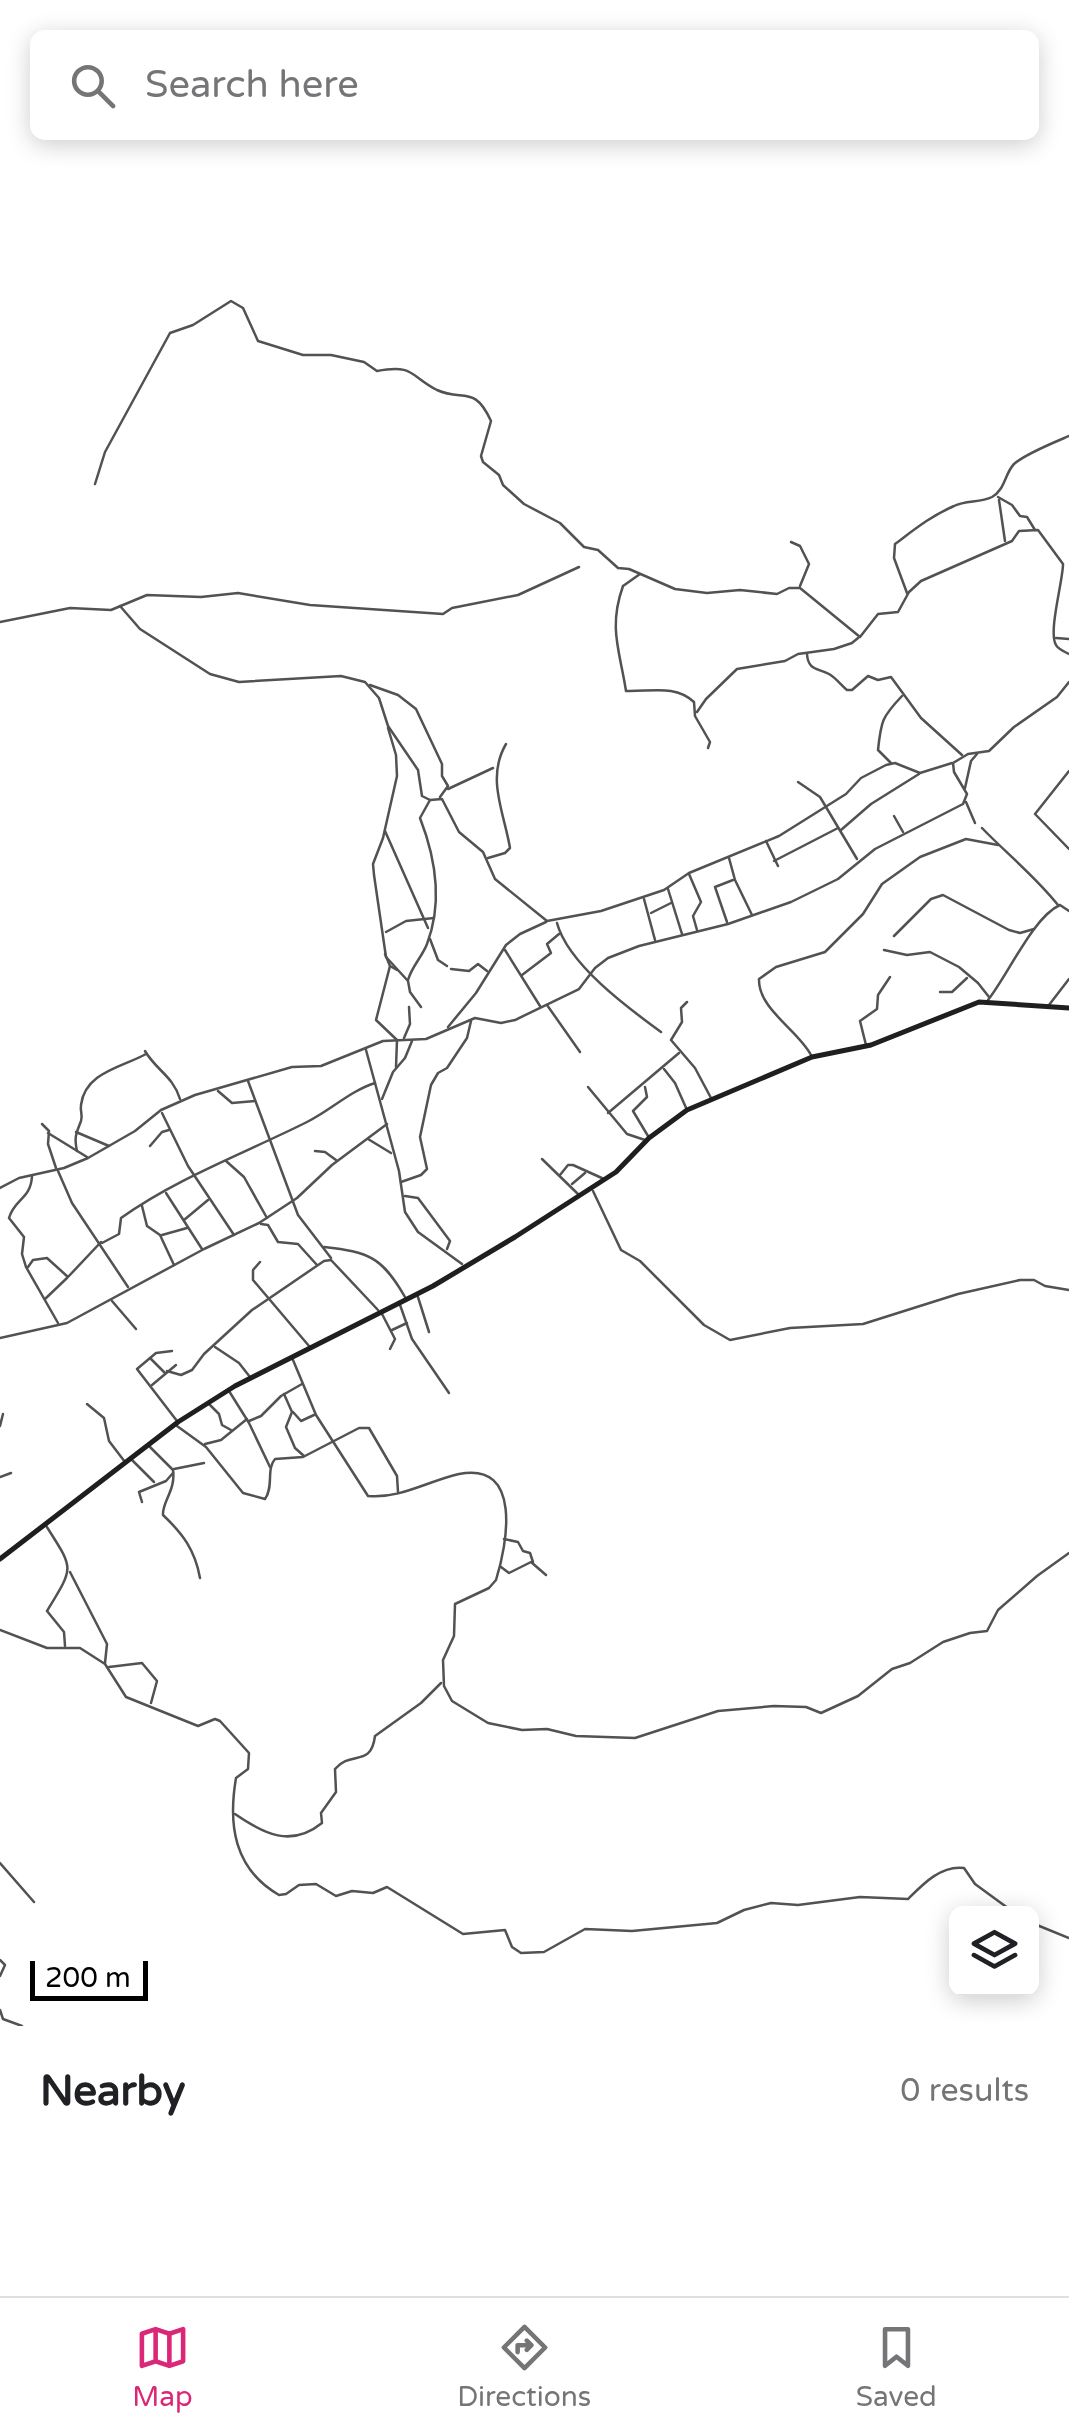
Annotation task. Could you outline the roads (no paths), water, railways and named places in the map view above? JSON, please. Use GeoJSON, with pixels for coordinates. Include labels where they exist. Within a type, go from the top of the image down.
{"type":"FeatureCollection","features":[{"type":"Feature","properties":{"kind":"street"},"geometry":{"type":"LineString","coordinates":[[95,484],[105,452],[170,333],[193,325],[231,301],[244,308],[258,340],[303,355],[331,354],[364,362],[377,371],[406,370],[440,391],[480,401],[490,420],[483,462],[531,508],[560,523],[587,549],[598,550],[618,568],[674,589],[708,593],[740,590],[777,594],[800,588],[859,636]]}},
{"type":"Feature","properties":{"kind":"street"},"geometry":{"type":"LineString","coordinates":[[1006,543],[998,495],[1013,465],[1051,441],[1069,436]]}},
{"type":"Feature","properties":{"kind":"street"},"geometry":{"type":"LineString","coordinates":[[998,495],[1020,516],[1027,516],[1035,530]]}},
{"type":"Feature","properties":{"kind":"street"},"geometry":{"type":"LineString","coordinates":[[907,594],[894,558],[895,544],[957,504],[976,503],[998,495]]}},
{"type":"Feature","properties":{"kind":"street"},"geometry":{"type":"LineString","coordinates":[[695,713],[737,670],[852,643],[868,632],[869,622],[875,616],[898,612],[907,594],[921,580],[1006,543],[1018,531],[1042,532],[1066,569],[1056,601],[1054,638],[1056,646],[1069,654]]}},
{"type":"Feature","properties":{"kind":"street"},"geometry":{"type":"LineString","coordinates":[[792,542],[800,546],[809,564],[800,588]]}},
{"type":"Feature","properties":{"kind":"street"},"geometry":{"type":"LineString","coordinates":[[0,622],[59,609],[111,610],[147,595],[201,598],[238,593],[310,605],[442,614],[452,608],[518,595],[579,568]]}},
{"type":"Feature","properties":{"kind":"street"},"geometry":{"type":"LineString","coordinates":[[642,574],[623,586],[616,612],[616,650],[626,691],[680,692],[692,700],[710,742],[708,748]]}},
{"type":"Feature","properties":{"kind":"street"},"geometry":{"type":"LineString","coordinates":[[120,606],[140,629],[210,674],[239,682],[346,676],[398,695],[416,710],[442,764],[447,789]]}},
{"type":"Feature","properties":{"kind":"street"},"geometry":{"type":"LineString","coordinates":[[1054,638],[1069,639]]}},
{"type":"Feature","properties":{"kind":"street"},"geometry":{"type":"LineString","coordinates":[[807,654],[807,662],[814,670],[827,673],[847,690],[868,676],[878,680],[890,676],[920,718],[963,756]]}},
{"type":"Feature","properties":{"kind":"street"},"geometry":{"type":"LineString","coordinates":[[774,861],[840,828],[920,773],[992,748],[1057,697],[1069,682]]}},
{"type":"Feature","properties":{"kind":"street"},"geometry":{"type":"LineString","coordinates":[[369,685],[388,726],[398,776],[373,869],[390,966],[376,1021],[400,1039]]}},
{"type":"Feature","properties":{"kind":"street"},"geometry":{"type":"LineString","coordinates":[[903,695],[885,712],[878,750],[891,763],[920,773]]}},
{"type":"Feature","properties":{"kind":"street"},"geometry":{"type":"LineString","coordinates":[[388,726],[418,770],[422,796],[430,800],[490,766],[495,771]]}},
{"type":"Feature","properties":{"kind":"street"},"geometry":{"type":"LineString","coordinates":[[487,858],[510,848],[495,771],[506,744]]}},
{"type":"Feature","properties":{"kind":"street"},"geometry":{"type":"LineString","coordinates":[[975,823],[965,801],[965,790],[971,762],[977,754]]}},
{"type":"Feature","properties":{"kind":"street"},"geometry":{"type":"LineString","coordinates":[[447,1028],[520,934],[546,922],[643,898],[667,888],[689,873],[779,836],[846,794],[861,778],[891,763]]}},
{"type":"Feature","properties":{"kind":"street"},"geometry":{"type":"LineString","coordinates":[[953,763],[965,790]]}},
{"type":"Feature","properties":{"kind":"street"},"geometry":{"type":"LineString","coordinates":[[1069,771],[1035,814],[1069,849]]}},
{"type":"Feature","properties":{"kind":"street"},"geometry":{"type":"LineString","coordinates":[[798,782],[815,792],[826,806],[858,860]]}},
{"type":"Feature","properties":{"kind":"street"},"geometry":{"type":"LineString","coordinates":[[439,798],[458,832],[487,858],[499,883],[546,922]]}},
{"type":"Feature","properties":{"kind":"street"},"geometry":{"type":"LineString","coordinates":[[408,981],[436,918],[435,864],[420,818],[430,800]]}},
{"type":"Feature","properties":{"kind":"street"},"geometry":{"type":"LineString","coordinates":[[0,1188],[88,1158],[181,1100],[292,1067],[322,1066],[400,1039],[426,1039],[471,1019],[506,1022],[580,989],[608,958],[752,917],[834,882],[858,860],[965,801]]}},
{"type":"Feature","properties":{"kind":"street"},"geometry":{"type":"LineString","coordinates":[[894,816],[904,833]]}},
{"type":"Feature","properties":{"kind":"street"},"geometry":{"type":"LineString","coordinates":[[982,828],[1069,911]]}},
{"type":"Feature","properties":{"kind":"street"},"geometry":{"type":"LineString","coordinates":[[385,830],[425,919],[438,960],[446,966]]}},
{"type":"Feature","properties":{"kind":"street"},"geometry":{"type":"LineString","coordinates":[[812,1057],[783,1017],[774,1012],[759,990],[758,979],[776,967],[826,951],[863,914],[882,884],[922,856],[966,839],[998,844]]}},
{"type":"Feature","properties":{"kind":"street"},"geometry":{"type":"LineString","coordinates":[[766,840],[778,866]]}},
{"type":"Feature","properties":{"kind":"street"},"geometry":{"type":"LineString","coordinates":[[728,856],[752,917]]}},
{"type":"Feature","properties":{"kind":"street"},"geometry":{"type":"LineString","coordinates":[[689,873],[701,902],[693,916],[698,932]]}},
{"type":"Feature","properties":{"kind":"street"},"geometry":{"type":"LineString","coordinates":[[728,924],[715,888],[735,879]]}},
{"type":"Feature","properties":{"kind":"street"},"geometry":{"type":"LineString","coordinates":[[667,888],[684,936]]}},
{"type":"Feature","properties":{"kind":"street"},"geometry":{"type":"LineString","coordinates":[[894,936],[931,899],[944,895],[1009,930],[1020,933],[1034,929]]}},
{"type":"Feature","properties":{"kind":"street"},"geometry":{"type":"LineString","coordinates":[[643,898],[658,941]]}},
{"type":"Feature","properties":{"kind":"street"},"geometry":{"type":"LineString","coordinates":[[649,914],[672,902]]}},
{"type":"Feature","properties":{"kind":"street"},"geometry":{"type":"LineString","coordinates":[[989,1000],[1034,929],[1062,904]]}},
{"type":"Feature","properties":{"kind":"street"},"geometry":{"type":"LineString","coordinates":[[383,931],[406,922],[436,918]]}},
{"type":"Feature","properties":{"kind":"street"},"geometry":{"type":"LineString","coordinates":[[557,922],[560,933],[592,974],[636,1016],[662,1032]]}},
{"type":"Feature","properties":{"kind":"street"},"geometry":{"type":"LineString","coordinates":[[521,976],[547,958],[548,943],[560,933]]}},
{"type":"Feature","properties":{"kind":"street"},"geometry":{"type":"LineString","coordinates":[[884,950],[908,955],[930,952],[978,983],[989,1000]]}},
{"type":"Feature","properties":{"kind":"street"},"geometry":{"type":"LineString","coordinates":[[385,952],[408,981],[410,992],[421,1007]]}},
{"type":"Feature","properties":{"kind":"street"},"geometry":{"type":"LineString","coordinates":[[504,952],[540,1006]]}},
{"type":"Feature","properties":{"kind":"street"},"geometry":{"type":"LineString","coordinates":[[452,969],[469,971],[478,964],[488,972]]}},
{"type":"Feature","properties":{"kind":"street"},"geometry":{"type":"LineString","coordinates":[[390,966],[401,972]]}},
{"type":"Feature","properties":{"kind":"street"},"geometry":{"type":"LineString","coordinates":[[866,1046],[860,1021],[877,1008],[878,995],[890,977]]}},
{"type":"Feature","properties":{"kind":"street"},"geometry":{"type":"LineString","coordinates":[[940,992],[952,992],[968,977]]}},
{"type":"Feature","properties":{"kind":"street"},"geometry":{"type":"LineString","coordinates":[[1045,1008],[1069,979]]}},
{"type":"Feature","properties":{"kind":"street"},"geometry":{"type":"LineString","coordinates":[[0,1559],[208,1402],[465,1267],[605,1180],[686,1110],[812,1057],[866,1046],[989,1000],[1069,1008]]}},
{"type":"Feature","properties":{"kind":"street"},"geometry":{"type":"LineString","coordinates":[[688,1002],[681,1008],[682,1022],[671,1038],[695,1068],[712,1099]]}},
{"type":"Feature","properties":{"kind":"street"},"geometry":{"type":"LineString","coordinates":[[546,1004],[580,1052]]}},
{"type":"Feature","properties":{"kind":"street"},"geometry":{"type":"LineString","coordinates":[[381,1102],[396,1066],[400,1039],[411,1022],[408,1006]]}},
{"type":"Feature","properties":{"kind":"street"},"geometry":{"type":"LineString","coordinates":[[401,1182],[426,1170],[420,1137],[424,1107],[433,1080],[447,1068],[467,1038],[471,1019]]}},
{"type":"Feature","properties":{"kind":"street"},"geometry":{"type":"LineString","coordinates":[[396,1066],[406,1058],[413,1040]]}},
{"type":"Feature","properties":{"kind":"street"},"geometry":{"type":"LineString","coordinates":[[366,1048],[401,1182],[405,1212],[413,1228],[465,1267]]}},
{"type":"Feature","properties":{"kind":"street"},"geometry":{"type":"LineString","coordinates":[[608,1113],[680,1052]]}},
{"type":"Feature","properties":{"kind":"street"},"geometry":{"type":"LineString","coordinates":[[76,1151],[81,1102],[104,1071],[146,1053],[174,1081],[181,1100]]}},
{"type":"Feature","properties":{"kind":"street"},"geometry":{"type":"LineString","coordinates":[[663,1068],[675,1083],[686,1110]]}},
{"type":"Feature","properties":{"kind":"street"},"geometry":{"type":"LineString","coordinates":[[247,1080],[303,1223],[379,1311],[395,1341],[390,1349]]}},
{"type":"Feature","properties":{"kind":"street"},"geometry":{"type":"LineString","coordinates":[[44,1300],[101,1243],[119,1234],[121,1218],[142,1204],[306,1123],[375,1084]]}},
{"type":"Feature","properties":{"kind":"street"},"geometry":{"type":"LineString","coordinates":[[644,1085],[647,1098],[632,1112],[648,1139]]}},
{"type":"Feature","properties":{"kind":"street"},"geometry":{"type":"LineString","coordinates":[[588,1087],[632,1138],[648,1139]]}},
{"type":"Feature","properties":{"kind":"street"},"geometry":{"type":"LineString","coordinates":[[217,1090],[232,1103],[254,1101]]}},
{"type":"Feature","properties":{"kind":"street"},"geometry":{"type":"LineString","coordinates":[[161,1110],[196,1176],[235,1236]]}},
{"type":"Feature","properties":{"kind":"street"},"geometry":{"type":"LineString","coordinates":[[42,1124],[88,1158]]}},
{"type":"Feature","properties":{"kind":"street"},"geometry":{"type":"LineString","coordinates":[[0,1338],[59,1326],[267,1219],[387,1124]]}},
{"type":"Feature","properties":{"kind":"street"},"geometry":{"type":"LineString","coordinates":[[150,1146],[162,1132],[171,1130]]}},
{"type":"Feature","properties":{"kind":"street"},"geometry":{"type":"LineString","coordinates":[[48,1132],[48,1144],[66,1194],[130,1290]]}},
{"type":"Feature","properties":{"kind":"street"},"geometry":{"type":"LineString","coordinates":[[75,1132],[109,1146]]}},
{"type":"Feature","properties":{"kind":"street"},"geometry":{"type":"LineString","coordinates":[[368,1139],[393,1154]]}},
{"type":"Feature","properties":{"kind":"street"},"geometry":{"type":"LineString","coordinates":[[315,1152],[325,1152],[338,1161]]}},
{"type":"Feature","properties":{"kind":"street"},"geometry":{"type":"LineString","coordinates":[[542,1159],[580,1196]]}},
{"type":"Feature","properties":{"kind":"street"},"geometry":{"type":"LineString","coordinates":[[225,1160],[244,1177],[267,1219]]}},
{"type":"Feature","properties":{"kind":"street"},"geometry":{"type":"LineString","coordinates":[[560,1176],[569,1164],[605,1180]]}},
{"type":"Feature","properties":{"kind":"street"},"geometry":{"type":"LineString","coordinates":[[571,1185],[586,1171]]}},
{"type":"Feature","properties":{"kind":"street"},"geometry":{"type":"LineString","coordinates":[[32,1174],[30,1191],[9,1216],[24,1237],[22,1254],[27,1269],[59,1326]]}},
{"type":"Feature","properties":{"kind":"street"},"geometry":{"type":"LineString","coordinates":[[592,1188],[621,1250],[640,1261],[704,1324],[730,1340],[790,1328],[868,1322],[958,1294],[1023,1280],[1069,1290]]}},
{"type":"Feature","properties":{"kind":"street"},"geometry":{"type":"LineString","coordinates":[[166,1192],[202,1250]]}},
{"type":"Feature","properties":{"kind":"street"},"geometry":{"type":"LineString","coordinates":[[402,1195],[418,1198],[446,1232],[450,1243],[446,1251]]}},
{"type":"Feature","properties":{"kind":"street"},"geometry":{"type":"LineString","coordinates":[[183,1220],[210,1199]]}},
{"type":"Feature","properties":{"kind":"street"},"geometry":{"type":"LineString","coordinates":[[142,1204],[146,1226],[160,1235],[168,1236],[188,1227]]}},
{"type":"Feature","properties":{"kind":"street"},"geometry":{"type":"LineString","coordinates":[[259,1223],[268,1225],[278,1242],[298,1244],[317,1264]]}},
{"type":"Feature","properties":{"kind":"street"},"geometry":{"type":"LineString","coordinates":[[160,1235],[174,1266]]}},
{"type":"Feature","properties":{"kind":"street"},"geometry":{"type":"LineString","coordinates":[[322,1247],[378,1260],[412,1322],[412,1339],[449,1392]]}},
{"type":"Feature","properties":{"kind":"street"},"geometry":{"type":"LineString","coordinates":[[27,1269],[33,1260],[46,1258],[67,1278]]}},
{"type":"Feature","properties":{"kind":"street"},"geometry":{"type":"LineString","coordinates":[[149,1357],[166,1372],[187,1373],[252,1310],[317,1264],[332,1260]]}},
{"type":"Feature","properties":{"kind":"street"},"geometry":{"type":"LineString","coordinates":[[260,1262],[252,1277],[310,1347]]}},
{"type":"Feature","properties":{"kind":"street"},"geometry":{"type":"LineString","coordinates":[[416,1293],[429,1332]]}},
{"type":"Feature","properties":{"kind":"street"},"geometry":{"type":"LineString","coordinates":[[111,1300],[136,1329]]}},
{"type":"Feature","properties":{"kind":"street"},"geometry":{"type":"LineString","coordinates":[[390,1330],[423,1318]]}},
{"type":"Feature","properties":{"kind":"street"},"geometry":{"type":"LineString","coordinates":[[214,1346],[239,1363],[250,1378]]}},
{"type":"Feature","properties":{"kind":"street"},"geometry":{"type":"LineString","coordinates":[[172,1351],[149,1357],[137,1369],[191,1439],[204,1444],[247,1494],[268,1497],[270,1467],[248,1420],[228,1390]]}},
{"type":"Feature","properties":{"kind":"street"},"geometry":{"type":"LineString","coordinates":[[291,1356],[316,1415],[366,1494],[372,1497],[398,1493],[454,1475],[480,1474],[500,1490],[507,1504],[496,1580],[490,1588],[454,1604],[454,1636],[443,1658],[443,1682],[450,1699],[484,1722],[576,1736],[640,1737],[680,1721],[732,1710],[806,1707],[820,1713],[858,1696],[892,1669],[910,1663],[930,1649],[970,1633],[987,1631],[998,1610],[1069,1553]]}},
{"type":"Feature","properties":{"kind":"street"},"geometry":{"type":"LineString","coordinates":[[151,1386],[176,1364]]}},
{"type":"Feature","properties":{"kind":"street"},"geometry":{"type":"LineString","coordinates":[[204,1444],[221,1440],[248,1420],[264,1414],[303,1382]]}},
{"type":"Feature","properties":{"kind":"street"},"geometry":{"type":"LineString","coordinates":[[284,1394],[301,1421],[316,1415]]}},
{"type":"Feature","properties":{"kind":"street"},"geometry":{"type":"LineString","coordinates":[[208,1402],[222,1425],[232,1430]]}},
{"type":"Feature","properties":{"kind":"street"},"geometry":{"type":"LineString","coordinates":[[87,1404],[104,1418],[108,1440],[156,1484]]}},
{"type":"Feature","properties":{"kind":"street"},"geometry":{"type":"LineString","coordinates":[[292,1411],[286,1425],[294,1448],[304,1456]]}},
{"type":"Feature","properties":{"kind":"street"},"geometry":{"type":"LineString","coordinates":[[0,1426],[3,1414]]}},
{"type":"Feature","properties":{"kind":"street"},"geometry":{"type":"LineString","coordinates":[[270,1467],[278,1458],[304,1456],[359,1428],[371,1429],[397,1477],[398,1493]]}},
{"type":"Feature","properties":{"kind":"street"},"geometry":{"type":"LineString","coordinates":[[149,1446],[173,1471],[172,1494],[163,1515],[178,1528],[195,1554],[200,1578]]}},
{"type":"Feature","properties":{"kind":"street"},"geometry":{"type":"LineString","coordinates":[[142,1502],[139,1492],[168,1479],[173,1471],[204,1463]]}},
{"type":"Feature","properties":{"kind":"street"},"geometry":{"type":"LineString","coordinates":[[0,1478],[11,1473]]}},
{"type":"Feature","properties":{"kind":"street"},"geometry":{"type":"LineString","coordinates":[[44,1523],[66,1554],[69,1570],[107,1644],[106,1666]]}},
{"type":"Feature","properties":{"kind":"street"},"geometry":{"type":"LineString","coordinates":[[502,1539],[518,1542],[546,1575]]}},
{"type":"Feature","properties":{"kind":"street"},"geometry":{"type":"LineString","coordinates":[[500,1566],[508,1573],[533,1562]]}},
{"type":"Feature","properties":{"kind":"street"},"geometry":{"type":"LineString","coordinates":[[65,1647],[64,1632],[47,1611],[58,1598],[69,1570]]}},
{"type":"Feature","properties":{"kind":"street"},"geometry":{"type":"LineString","coordinates":[[0,1630],[38,1646],[80,1648],[106,1666],[126,1696],[198,1726],[218,1720],[249,1753],[248,1769],[236,1779],[234,1813],[240,1859],[276,1894],[286,1894],[304,1885],[319,1886],[336,1896],[352,1891],[372,1893],[386,1886],[465,1934],[505,1930],[519,1953],[548,1951],[586,1929],[633,1930],[716,1923],[771,1903],[908,1898],[926,1881],[953,1867],[964,1868],[975,1884],[1005,1906]]}},
{"type":"Feature","properties":{"kind":"street"},"geometry":{"type":"LineString","coordinates":[[106,1666],[142,1662],[157,1681],[152,1706]]}},
{"type":"Feature","properties":{"kind":"street"},"geometry":{"type":"LineString","coordinates":[[234,1813],[276,1837],[300,1837],[318,1827],[321,1812],[336,1792],[335,1769],[342,1761],[368,1755],[374,1748],[375,1736],[443,1682]]}},
{"type":"Feature","properties":{"kind":"street"},"geometry":{"type":"LineString","coordinates":[[0,1863],[34,1902]]}},
{"type":"Feature","properties":{"kind":"street"},"geometry":{"type":"LineString","coordinates":[[1039,1926],[1069,1938]]}},
{"type":"Feature","properties":{"kind":"street"},"geometry":{"type":"LineString","coordinates":[[0,1960],[5,1965],[0,1976]]}},
{"type":"Feature","properties":{"kind":"street"},"geometry":{"type":"LineString","coordinates":[[0,2010],[3,2019],[22,2026]]}}]}
